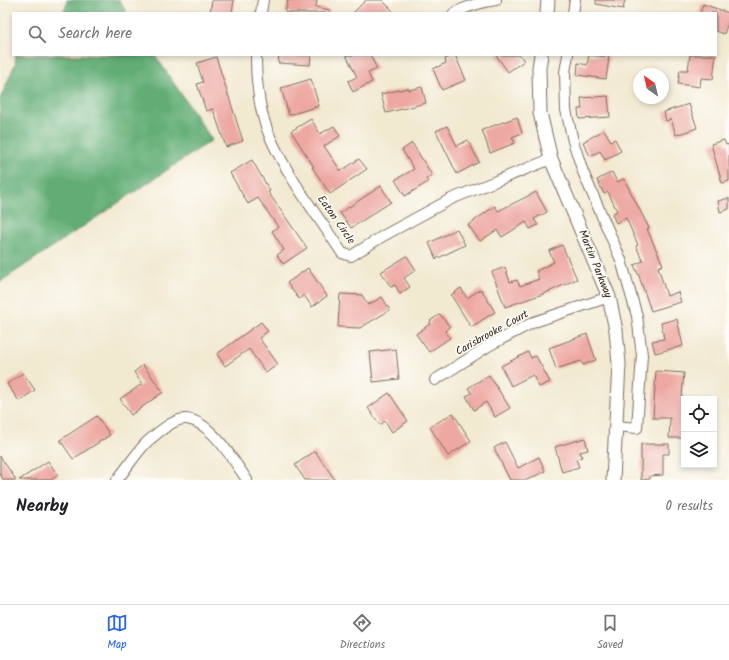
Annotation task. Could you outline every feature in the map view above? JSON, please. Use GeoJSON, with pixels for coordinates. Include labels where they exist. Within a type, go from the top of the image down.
{"type":"FeatureCollection","features":[{"type":"Feature","properties":{"kind":"street"},"geometry":{"type":"LineString","coordinates":[[261,12],[263,0]]}},
{"type":"Feature","properties":{"kind":"street"},"geometry":{"type":"LineString","coordinates":[[456,12],[478,3],[496,0]]}},
{"type":"Feature","properties":{"kind":"street"},"geometry":{"type":"LineString","coordinates":[[547,12],[548,0]]}},
{"type":"Feature","properties":{"kind":"street"},"geometry":{"type":"LineString","coordinates":[[573,12],[575,0]]}},
{"type":"Feature","properties":{"kind":"street","name":"Eaton Circle"},"geometry":{"type":"LineString","coordinates":[[256,56],[256,81],[262,111],[270,138],[286,168],[342,253],[351,256],[383,236],[451,199],[551,159]]}},
{"type":"Feature","properties":{"kind":"street","name":"Martin Parkway"},"geometry":{"type":"LineString","coordinates":[[541,56],[539,68],[540,114],[551,159],[609,297],[616,330],[619,364],[613,480]]}},
{"type":"Feature","properties":{"kind":"street"},"geometry":{"type":"LineString","coordinates":[[568,56],[565,72],[566,110],[573,141],[583,172],[621,260],[637,316],[641,347],[642,355],[637,428],[615,426]]}},
{"type":"Feature","properties":{"kind":"street","name":"Carisbrooke Court"},"geometry":{"type":"LineString","coordinates":[[435,380],[490,345],[534,322],[609,297]]}},
{"type":"Feature","properties":{"kind":"street"},"geometry":{"type":"LineString","coordinates":[[117,480],[146,443],[156,434],[173,423],[184,419],[194,421],[204,426],[230,455],[247,480]]}},
{"type":"Feature","properties":{"kind":"green space"},"geometry":{"type":"Polygon","coordinates":[[[67,0],[119,0],[126,12],[63,12],[67,0]]]}},
{"type":"Feature","properties":{"kind":"green space"},"geometry":{"type":"Polygon","coordinates":[[[16,56],[156,56],[212,140],[0,282],[0,99],[15,64],[16,56]]]}},
{"type":"Feature","properties":{"kind":"building"},"geometry":{"type":"Polygon","coordinates":[[[212,0],[234,0],[232,12],[210,12],[212,0]]]}},
{"type":"Feature","properties":{"kind":"building"},"geometry":{"type":"Polygon","coordinates":[[[288,0],[317,0],[316,7],[330,10],[330,12],[285,12],[288,0]]]}},
{"type":"Feature","properties":{"kind":"building"},"geometry":{"type":"Polygon","coordinates":[[[366,0],[382,0],[394,12],[354,12],[366,0]]]}},
{"type":"Feature","properties":{"kind":"building"},"geometry":{"type":"Polygon","coordinates":[[[596,0],[625,0],[623,9],[596,4],[596,0]]]}},
{"type":"Feature","properties":{"kind":"building"},"geometry":{"type":"Polygon","coordinates":[[[703,4],[729,13],[729,20],[724,34],[717,31],[717,12],[700,12],[703,4]]]}},
{"type":"Feature","properties":{"kind":"building"},"geometry":{"type":"Polygon","coordinates":[[[279,56],[311,56],[310,65],[278,63],[279,56]]]}},
{"type":"Feature","properties":{"kind":"building"},"geometry":{"type":"Polygon","coordinates":[[[346,56],[370,56],[377,69],[368,73],[372,82],[353,92],[348,81],[357,77],[346,56]]]}},
{"type":"Feature","properties":{"kind":"building"},"geometry":{"type":"Polygon","coordinates":[[[455,56],[466,80],[442,90],[433,69],[446,63],[445,59],[455,56]]]}},
{"type":"Feature","properties":{"kind":"building"},"geometry":{"type":"Polygon","coordinates":[[[497,56],[521,56],[524,61],[508,72],[497,56]]]}},
{"type":"Feature","properties":{"kind":"building"},"geometry":{"type":"Polygon","coordinates":[[[589,56],[609,57],[606,79],[577,75],[578,63],[587,65],[589,56]]]}},
{"type":"Feature","properties":{"kind":"building"},"geometry":{"type":"Polygon","coordinates":[[[690,56],[716,56],[713,79],[701,78],[700,87],[678,84],[680,70],[688,70],[690,56]]]}},
{"type":"Feature","properties":{"kind":"building"},"geometry":{"type":"Polygon","coordinates":[[[216,57],[243,141],[226,147],[213,109],[206,111],[197,84],[203,82],[197,63],[216,57]]]}},
{"type":"Feature","properties":{"kind":"building"},"geometry":{"type":"Polygon","coordinates":[[[311,79],[319,106],[289,115],[281,88],[311,79]]]}},
{"type":"Feature","properties":{"kind":"building"},"geometry":{"type":"Polygon","coordinates":[[[422,87],[426,103],[386,113],[381,94],[408,88],[409,90],[422,87]]]}},
{"type":"Feature","properties":{"kind":"building"},"geometry":{"type":"Polygon","coordinates":[[[608,96],[610,117],[579,119],[578,109],[582,109],[581,98],[608,96]]]}},
{"type":"Feature","properties":{"kind":"building"},"geometry":{"type":"Polygon","coordinates":[[[689,104],[697,128],[676,135],[671,119],[666,121],[664,112],[689,104]]]}},
{"type":"Feature","properties":{"kind":"building"},"geometry":{"type":"Polygon","coordinates":[[[517,117],[522,133],[512,137],[515,143],[490,153],[482,130],[517,117]]]}},
{"type":"Feature","properties":{"kind":"building"},"geometry":{"type":"Polygon","coordinates":[[[311,119],[320,134],[334,126],[340,136],[324,146],[341,171],[359,159],[367,169],[330,194],[291,131],[311,119]]]}},
{"type":"Feature","properties":{"kind":"building"},"geometry":{"type":"Polygon","coordinates":[[[447,126],[457,146],[468,140],[479,162],[457,174],[436,131],[447,126]]]}},
{"type":"Feature","properties":{"kind":"building"},"geometry":{"type":"Polygon","coordinates":[[[604,130],[611,141],[615,139],[621,151],[605,160],[600,151],[590,156],[583,142],[604,130]]]}},
{"type":"Feature","properties":{"kind":"building"},"geometry":{"type":"Polygon","coordinates":[[[724,140],[726,145],[729,144],[729,181],[722,183],[711,144],[724,140]]]}},
{"type":"Feature","properties":{"kind":"building"},"geometry":{"type":"Polygon","coordinates":[[[412,143],[432,175],[426,179],[428,182],[405,196],[395,180],[414,169],[402,150],[412,143]]]}},
{"type":"Feature","properties":{"kind":"building"},"geometry":{"type":"Polygon","coordinates":[[[252,160],[270,191],[268,192],[307,248],[283,264],[277,255],[284,250],[272,231],[278,227],[258,198],[248,204],[230,173],[252,160]]]}},
{"type":"Feature","properties":{"kind":"building"},"geometry":{"type":"Polygon","coordinates":[[[612,172],[617,182],[624,179],[649,228],[647,229],[663,265],[658,267],[667,296],[678,292],[681,302],[651,311],[634,265],[643,261],[636,246],[638,245],[626,218],[616,223],[612,214],[617,211],[608,192],[604,194],[597,180],[612,172]]]}},
{"type":"Feature","properties":{"kind":"building"},"geometry":{"type":"Polygon","coordinates":[[[381,186],[391,202],[351,228],[340,213],[381,186]]]}},
{"type":"Feature","properties":{"kind":"building"},"geometry":{"type":"Polygon","coordinates":[[[536,192],[547,212],[534,219],[538,225],[530,229],[526,222],[502,237],[497,230],[480,241],[468,225],[495,206],[498,211],[536,192]]]}},
{"type":"Feature","properties":{"kind":"building"},"geometry":{"type":"Polygon","coordinates":[[[729,198],[729,209],[720,212],[718,201],[729,198]]]}},
{"type":"Feature","properties":{"kind":"building"},"geometry":{"type":"Polygon","coordinates":[[[457,229],[465,245],[436,259],[429,243],[457,229]]]}},
{"type":"Feature","properties":{"kind":"building"},"geometry":{"type":"Polygon","coordinates":[[[562,245],[577,279],[546,293],[505,307],[492,272],[505,267],[510,282],[517,280],[520,286],[539,279],[536,271],[554,262],[549,251],[562,245]]]}},
{"type":"Feature","properties":{"kind":"building"},"geometry":{"type":"Polygon","coordinates":[[[407,256],[416,270],[404,278],[410,287],[400,294],[395,285],[391,287],[381,272],[407,256]]]}},
{"type":"Feature","properties":{"kind":"building"},"geometry":{"type":"Polygon","coordinates":[[[308,268],[327,296],[312,307],[304,295],[299,299],[287,283],[308,268]]]}},
{"type":"Feature","properties":{"kind":"building"},"geometry":{"type":"Polygon","coordinates":[[[461,288],[467,298],[481,289],[495,312],[471,327],[451,295],[461,288]]]}},
{"type":"Feature","properties":{"kind":"building"},"geometry":{"type":"Polygon","coordinates":[[[340,294],[362,295],[368,305],[382,297],[390,310],[360,328],[338,327],[340,294]]]}},
{"type":"Feature","properties":{"kind":"building"},"geometry":{"type":"Polygon","coordinates":[[[440,314],[450,327],[445,331],[450,338],[429,352],[416,334],[440,314]]]}},
{"type":"Feature","properties":{"kind":"building"},"geometry":{"type":"Polygon","coordinates":[[[677,319],[683,346],[655,353],[652,341],[664,339],[661,323],[677,319]]]}},
{"type":"Feature","properties":{"kind":"building"},"geometry":{"type":"Polygon","coordinates":[[[261,322],[268,331],[259,338],[278,364],[266,373],[249,349],[225,366],[217,354],[261,322]]]}},
{"type":"Feature","properties":{"kind":"building"},"geometry":{"type":"Polygon","coordinates":[[[587,334],[596,360],[583,365],[581,361],[556,369],[549,348],[587,334]]]}},
{"type":"Feature","properties":{"kind":"building"},"geometry":{"type":"Polygon","coordinates":[[[396,349],[399,379],[373,382],[370,352],[396,349]]]}},
{"type":"Feature","properties":{"kind":"building"},"geometry":{"type":"Polygon","coordinates":[[[528,352],[531,358],[536,356],[550,382],[539,387],[533,375],[511,386],[501,366],[528,352]]]}},
{"type":"Feature","properties":{"kind":"building"},"geometry":{"type":"Polygon","coordinates":[[[143,365],[163,392],[131,415],[120,399],[142,384],[134,372],[143,365]]]}},
{"type":"Feature","properties":{"kind":"building"},"geometry":{"type":"Polygon","coordinates":[[[656,371],[684,373],[681,396],[681,438],[669,438],[670,418],[653,418],[656,371]]]}},
{"type":"Feature","properties":{"kind":"building"},"geometry":{"type":"Polygon","coordinates":[[[23,373],[35,390],[19,401],[7,384],[23,373]]]}},
{"type":"Feature","properties":{"kind":"building"},"geometry":{"type":"Polygon","coordinates":[[[489,375],[510,408],[495,417],[486,402],[474,410],[466,396],[472,393],[468,388],[489,375]]]}},
{"type":"Feature","properties":{"kind":"building"},"geometry":{"type":"Polygon","coordinates":[[[389,393],[408,421],[392,432],[385,421],[380,425],[368,408],[389,393]]]}},
{"type":"Feature","properties":{"kind":"building"},"geometry":{"type":"Polygon","coordinates":[[[453,413],[471,441],[448,456],[430,427],[453,413]]]}},
{"type":"Feature","properties":{"kind":"building"},"geometry":{"type":"Polygon","coordinates":[[[97,416],[110,435],[73,459],[60,440],[97,416]]]}},
{"type":"Feature","properties":{"kind":"building"},"geometry":{"type":"Polygon","coordinates":[[[585,438],[588,450],[580,452],[582,457],[576,459],[579,467],[562,472],[555,447],[585,438]]]}},
{"type":"Feature","properties":{"kind":"building"},"geometry":{"type":"Polygon","coordinates":[[[505,442],[518,468],[539,457],[545,471],[527,480],[510,480],[494,448],[505,442]]]}},
{"type":"Feature","properties":{"kind":"building"},"geometry":{"type":"Polygon","coordinates":[[[641,444],[669,444],[669,454],[663,454],[663,475],[650,476],[650,479],[641,480],[641,444]]]}},
{"type":"Feature","properties":{"kind":"building"},"geometry":{"type":"Polygon","coordinates":[[[315,451],[335,480],[305,480],[295,465],[315,451]]]}},
{"type":"Feature","properties":{"kind":"building"},"geometry":{"type":"Polygon","coordinates":[[[0,456],[16,480],[4,480],[0,474],[0,456]]]}},
{"type":"Feature","properties":{"kind":"building"},"geometry":{"type":"Polygon","coordinates":[[[48,461],[58,475],[51,480],[19,480],[48,461]]]}}]}
